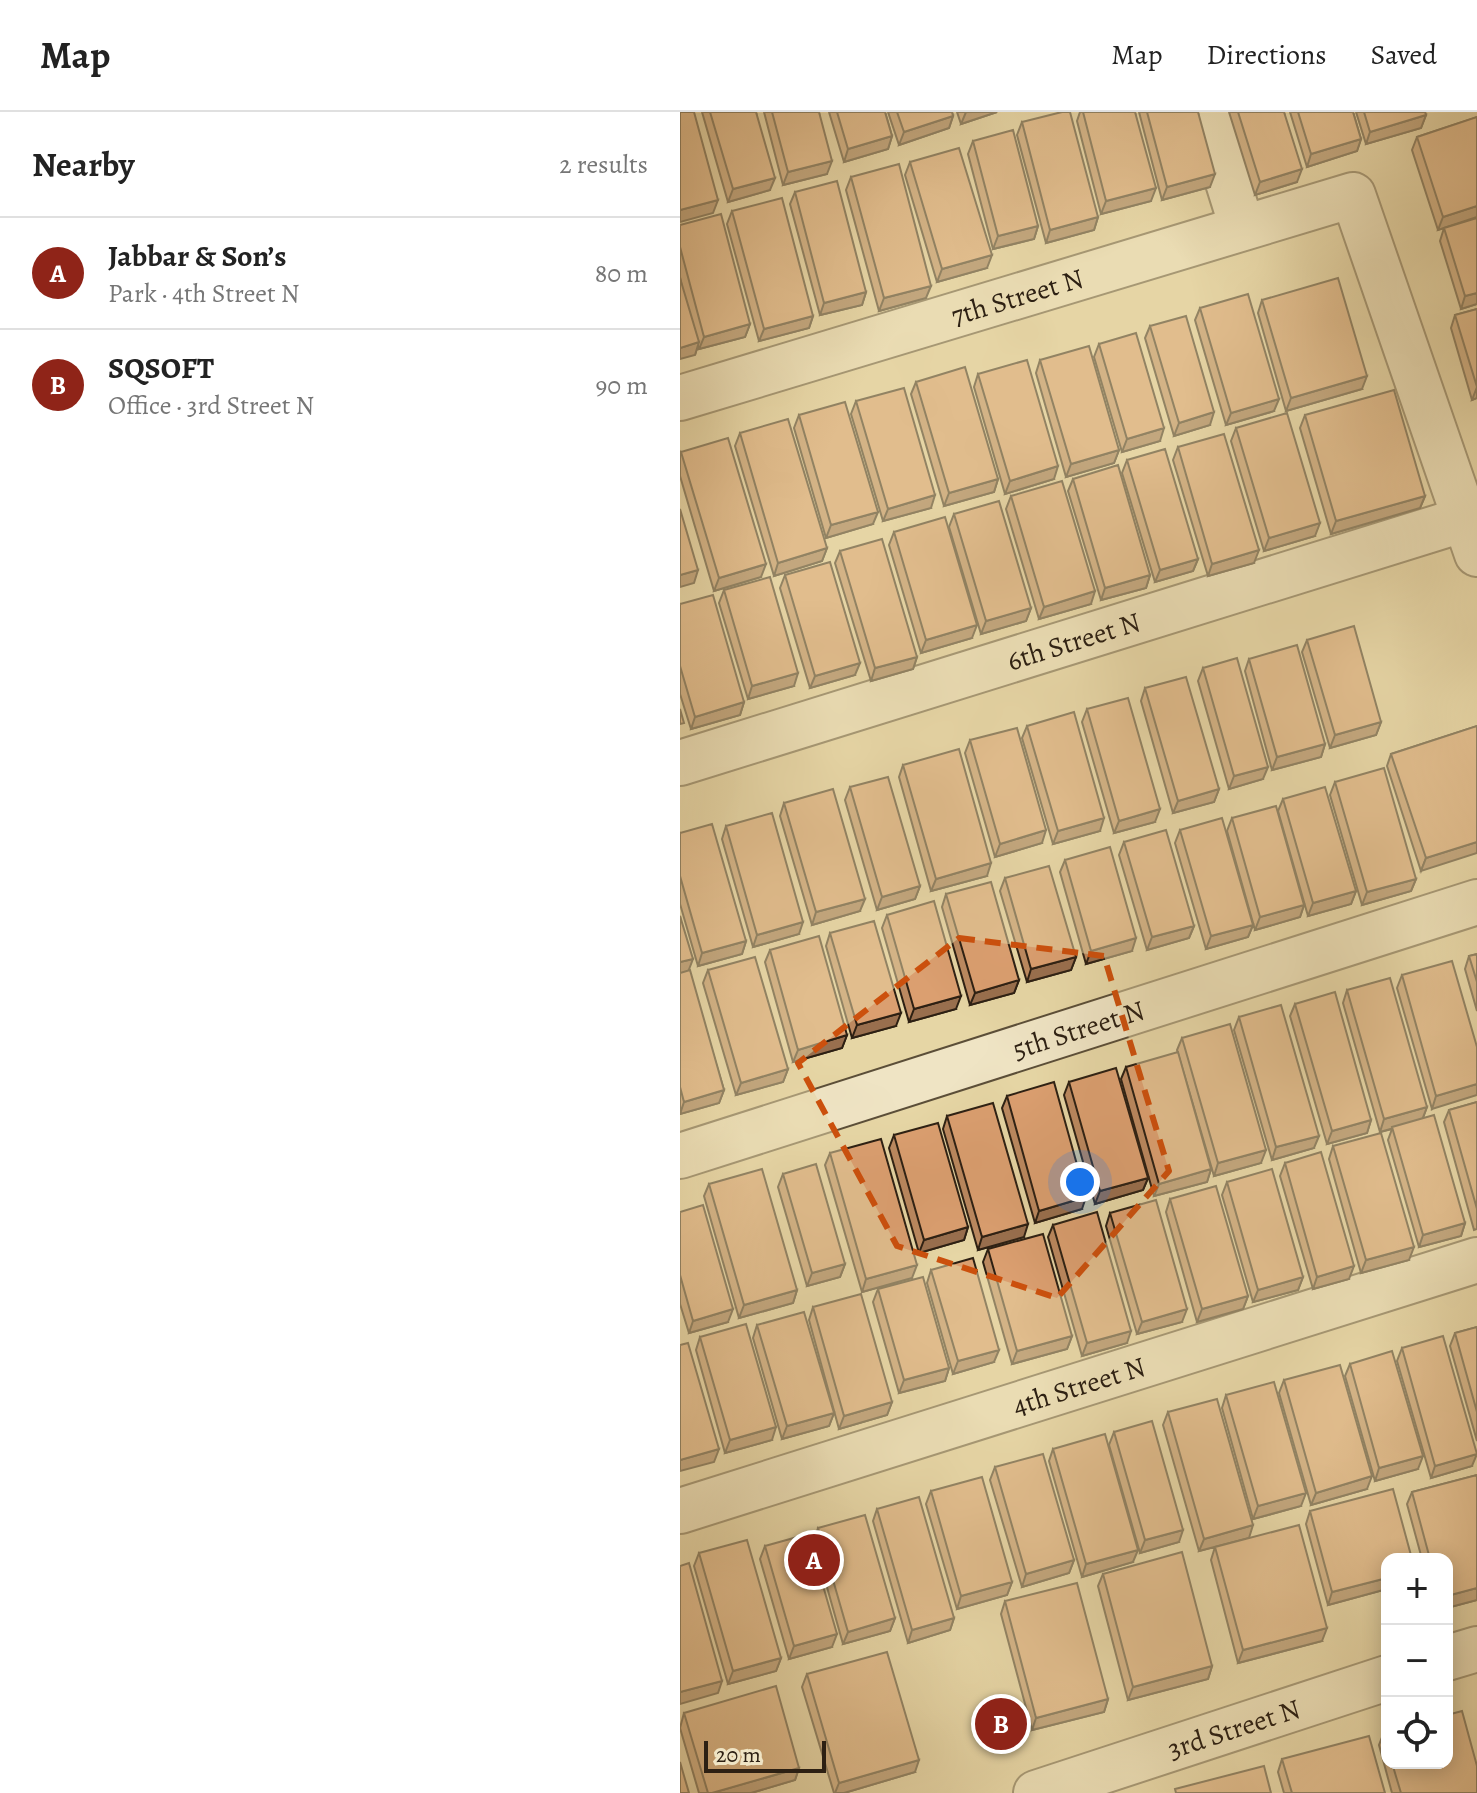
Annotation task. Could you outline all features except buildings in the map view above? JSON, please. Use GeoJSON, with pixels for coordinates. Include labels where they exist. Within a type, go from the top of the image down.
{"type":"FeatureCollection","features":[{"type":"Feature","properties":{"kind":"street"},"geometry":{"type":"LineString","coordinates":[[1206,112],[1242,227]]}},
{"type":"Feature","properties":{"kind":"street","name":"7th Street N"},"geometry":{"type":"LineString","coordinates":[[680,398],[1353,195],[1471,536]]}},
{"type":"Feature","properties":{"kind":"street","name":"6th Street N"},"geometry":{"type":"LineString","coordinates":[[680,763],[1471,536]]}},
{"type":"Feature","properties":{"kind":"street","name":"5th Street N"},"geometry":{"type":"LineString","coordinates":[[680,1156],[1477,902]]}},
{"type":"Feature","properties":{"kind":"street","name":"4th Street N"},"geometry":{"type":"LineString","coordinates":[[680,1511],[1477,1260]]}},
{"type":"Feature","properties":{"kind":"street"},"geometry":{"type":"LineString","coordinates":[[1453,1656],[1477,1649]]}},
{"type":"Feature","properties":{"kind":"street","name":"3rd Street N"},"geometry":{"type":"LineString","coordinates":[[1036,1793],[1381,1680]]}},
{"type":"Feature","properties":{"kind":"highlighted area"},"geometry":{"type":"Polygon","coordinates":[[[959,938],[1104,956],[1169,1171],[1057,1298],[897,1246],[798,1063],[959,938]]]}},
{"type":"Feature","properties":{"kind":"place","name":"Jabbar & Son’s"},"geometry":{"type":"Point","coordinates":[814,1560]}},
{"type":"Feature","properties":{"kind":"place","name":"SQSOFT"},"geometry":{"type":"Point","coordinates":[1001,1724]}}]}
